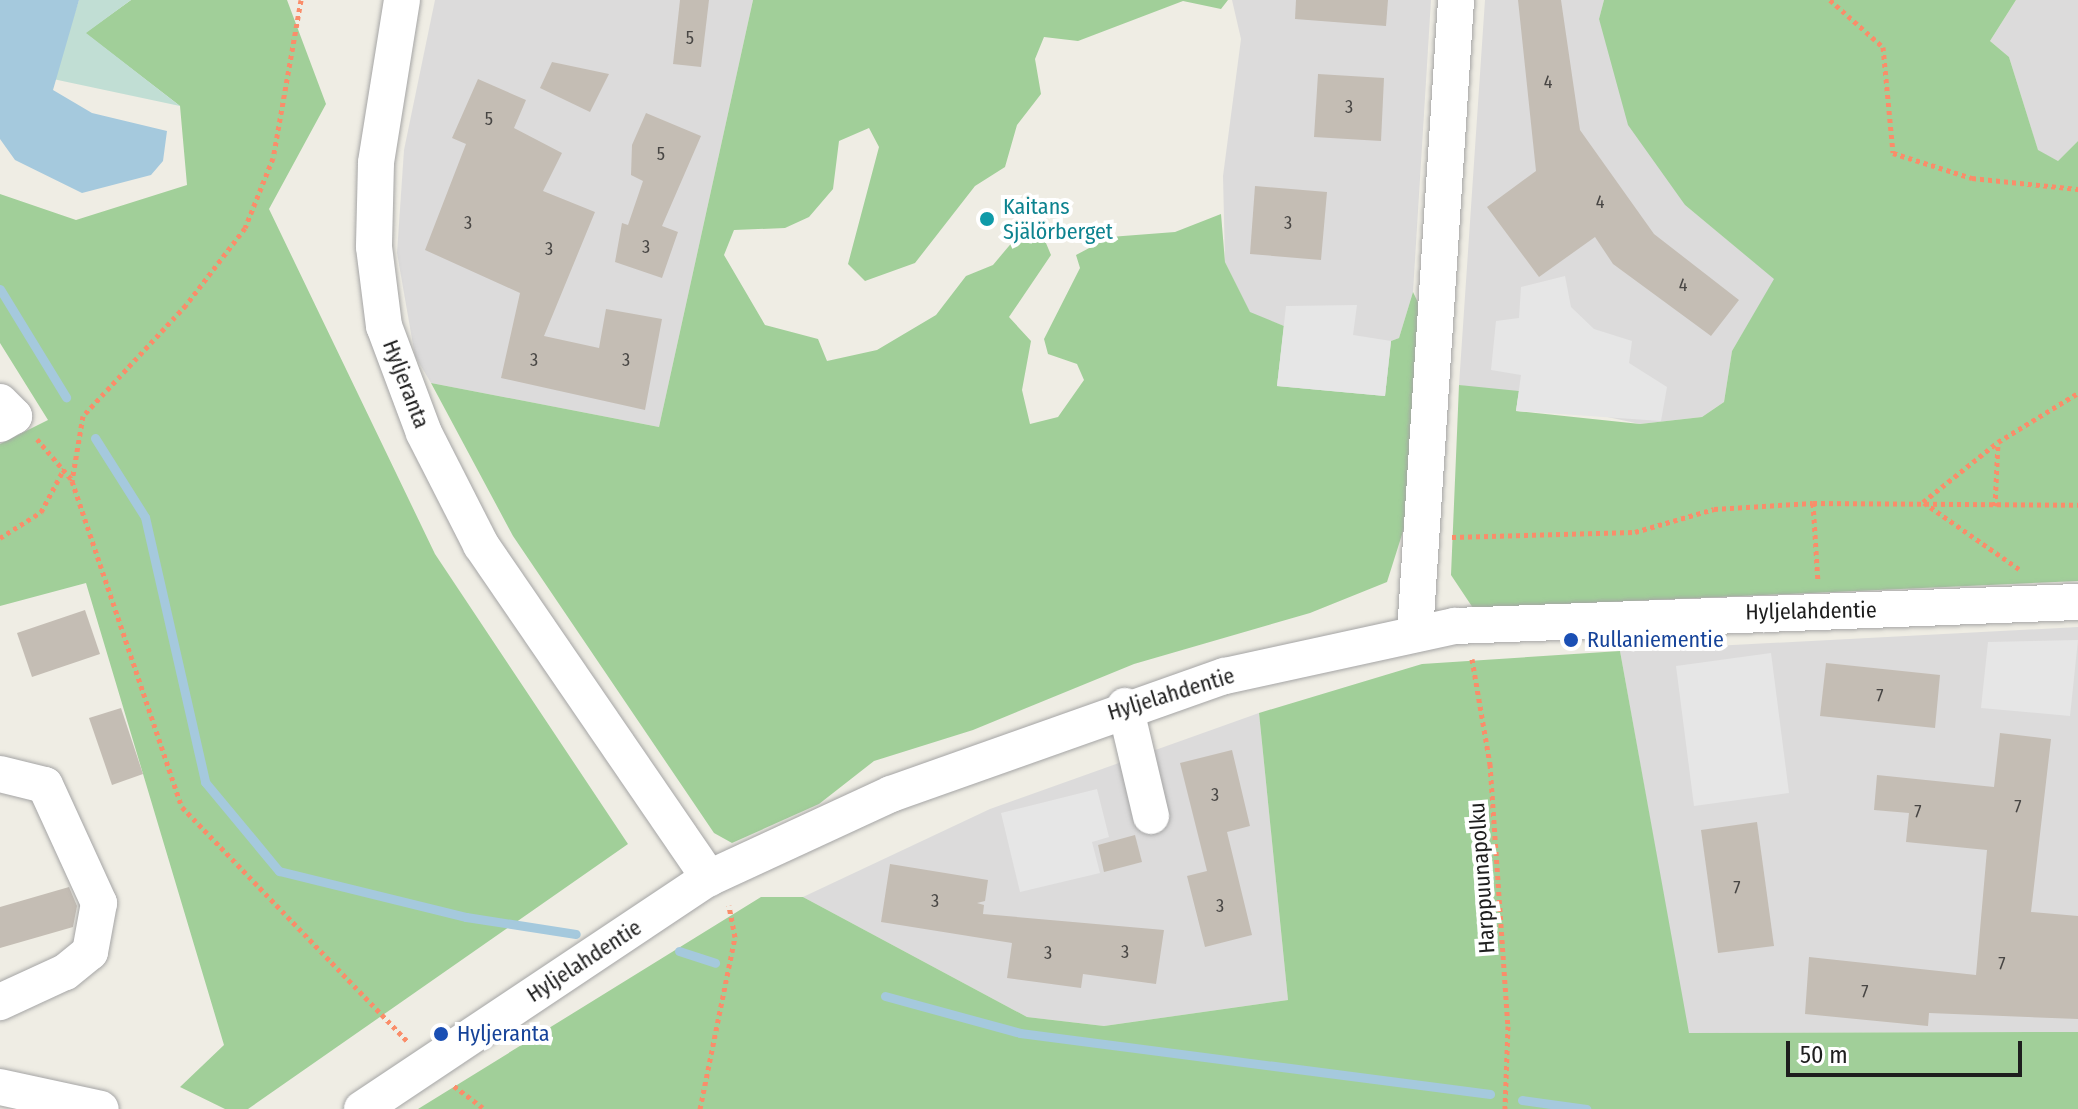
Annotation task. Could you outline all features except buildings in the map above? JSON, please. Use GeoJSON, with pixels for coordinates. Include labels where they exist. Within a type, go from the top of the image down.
{"type":"FeatureCollection","features":[{"type":"Feature","properties":{"kind":"street","name":"Hyljeranta"},"geometry":{"type":"LineString","coordinates":[[402,0],[376,163],[374,247],[384,326],[424,433],[481,545],[711,892]]}},
{"type":"Feature","properties":{"kind":"street"},"geometry":{"type":"LineString","coordinates":[[1415,633],[1456,0]]}},
{"type":"Feature","properties":{"kind":"street","name":"Hyljelahdentie"},"geometry":{"type":"LineString","coordinates":[[362,1109],[711,892],[891,794],[1125,706],[1415,633],[1820,611],[2078,602]]}},
{"type":"Feature","properties":{"kind":"street"},"geometry":{"type":"LineString","coordinates":[[1125,706],[1151,816]]}},
{"type":"Feature","properties":{"kind":"street"},"geometry":{"type":"LineString","coordinates":[[0,774],[45,785],[99,903],[90,952],[65,972],[0,1002]]}},
{"type":"Feature","properties":{"kind":"street"},"geometry":{"type":"LineString","coordinates":[[0,1087],[101,1109]]}},
{"type":"Feature","properties":{"kind":"path"},"geometry":{"type":"LineString","coordinates":[[72,481],[83,416],[186,305],[245,228],[273,158],[301,0]]}},
{"type":"Feature","properties":{"kind":"path"},"geometry":{"type":"LineString","coordinates":[[1830,0],[1883,47],[1893,153],[1972,178],[2078,189]]}},
{"type":"Feature","properties":{"kind":"path"},"geometry":{"type":"LineString","coordinates":[[1923,502],[1998,442],[2078,393]]}},
{"type":"Feature","properties":{"kind":"path"},"geometry":{"type":"LineString","coordinates":[[5,414],[64,469],[72,481],[182,807],[416,1051]]}},
{"type":"Feature","properties":{"kind":"path"},"geometry":{"type":"LineString","coordinates":[[1995,506],[1998,442]]}},
{"type":"Feature","properties":{"kind":"path"},"geometry":{"type":"LineString","coordinates":[[0,538],[41,512],[64,469]]}},
{"type":"Feature","properties":{"kind":"path"},"geometry":{"type":"LineString","coordinates":[[1923,502],[2019,570],[2023,606]]}},
{"type":"Feature","properties":{"kind":"path"},"geometry":{"type":"LineString","coordinates":[[1419,535],[1635,532],[1714,509],[1813,503],[2078,505]]}},
{"type":"Feature","properties":{"kind":"path"},"geometry":{"type":"LineString","coordinates":[[1813,503],[1820,611]]}},
{"type":"Feature","properties":{"kind":"path","name":"Harppuunapolku"},"geometry":{"type":"LineString","coordinates":[[1469,646],[1490,764],[1508,1026],[1505,1109]]}},
{"type":"Feature","properties":{"kind":"path"},"geometry":{"type":"LineString","coordinates":[[700,1109],[735,937],[726,897],[711,892]]}},
{"type":"Feature","properties":{"kind":"path"},"geometry":{"type":"LineString","coordinates":[[439,1077],[485,1109]]}},
{"type":"Feature","properties":{"kind":"shaded area"},"geometry":{"type":"Polygon","coordinates":[[[0,0],[79,0],[53,90],[92,113],[167,131],[163,161],[151,175],[82,193],[15,160],[0,139],[0,0]]]}},
{"type":"Feature","properties":{"kind":"shaded area"},"geometry":{"type":"Polygon","coordinates":[[[79,0],[131,0],[86,33],[180,106],[53,79],[79,0]]]}},
{"type":"Feature","properties":{"kind":"shaded area"},"geometry":{"type":"Polygon","coordinates":[[[435,0],[753,0],[659,427],[431,383],[415,356],[397,253],[404,150],[435,0]]]}},
{"type":"Feature","properties":{"kind":"shaded area"},"geometry":{"type":"Polygon","coordinates":[[[1232,0],[1431,0],[1413,292],[1399,338],[1391,341],[1385,396],[1277,386],[1284,326],[1250,313],[1225,262],[1223,176],[1241,39],[1232,0]]]}},
{"type":"Feature","properties":{"kind":"shaded area"},"geometry":{"type":"Polygon","coordinates":[[[1485,0],[1604,0],[1599,19],[1685,205],[1775,279],[1732,351],[1724,402],[1702,417],[1640,424],[1459,385],[1485,0]]]}},
{"type":"Feature","properties":{"kind":"shaded area"},"geometry":{"type":"Polygon","coordinates":[[[2016,0],[2078,0],[2078,141],[2058,161],[2038,151],[2009,57],[1990,41],[2016,0]]]}},
{"type":"Feature","properties":{"kind":"shaded area"},"geometry":{"type":"Polygon","coordinates":[[[1565,276],[1571,307],[1594,329],[1632,341],[1629,363],[1667,387],[1661,421],[1516,411],[1521,375],[1491,370],[1496,321],[1519,318],[1521,287],[1565,276]]]}},
{"type":"Feature","properties":{"kind":"shaded area"},"geometry":{"type":"Polygon","coordinates":[[[1357,305],[1353,335],[1391,341],[1385,396],[1277,386],[1286,306],[1357,305]]]}},
{"type":"Feature","properties":{"kind":"shaded area"},"geometry":{"type":"Polygon","coordinates":[[[2078,627],[2078,1032],[1688,1033],[1620,651],[2078,627]]]}},
{"type":"Feature","properties":{"kind":"shaded area"},"geometry":{"type":"Polygon","coordinates":[[[2078,640],[2070,716],[1981,708],[1988,642],[2078,640]]]}},
{"type":"Feature","properties":{"kind":"shaded area"},"geometry":{"type":"Polygon","coordinates":[[[1771,653],[1789,793],[1694,806],[1676,666],[1771,653]]]}},
{"type":"Feature","properties":{"kind":"shaded area"},"geometry":{"type":"Polygon","coordinates":[[[1259,713],[1288,1000],[1104,1026],[1027,1017],[803,897],[990,809],[1259,713]]]}},
{"type":"Feature","properties":{"kind":"shaded area"},"geometry":{"type":"Polygon","coordinates":[[[1097,789],[1109,837],[1092,842],[1100,873],[1020,892],[1001,813],[1097,789]]]}},
{"type":"Feature","properties":{"kind":"green space"},"geometry":{"type":"Polygon","coordinates":[[[131,0],[287,0],[326,104],[269,209],[435,554],[628,844],[248,1109],[225,1109],[180,1087],[224,1045],[86,583],[0,606],[0,444],[48,420],[0,343],[0,194],[76,220],[187,185],[180,106],[85,33],[131,0]]]}},
{"type":"Feature","properties":{"kind":"green space"},"geometry":{"type":"Polygon","coordinates":[[[753,0],[1228,0],[1221,9],[1183,1],[1078,41],[1044,37],[1035,59],[1041,94],[1017,125],[1005,167],[975,186],[915,263],[865,281],[848,264],[879,147],[869,128],[839,141],[833,189],[809,217],[785,228],[734,230],[724,255],[765,325],[818,339],[827,361],[877,350],[936,315],[966,276],[993,265],[1024,228],[1043,236],[1051,255],[1009,317],[1031,341],[1022,390],[1030,424],[1058,417],[1084,380],[1077,364],[1048,354],[1044,339],[1080,268],[1076,255],[1110,237],[1175,232],[1221,214],[1225,262],[1250,312],[1284,326],[1277,386],[1385,396],[1391,341],[1399,338],[1413,292],[1423,313],[1405,525],[1387,582],[1310,613],[1134,664],[973,730],[874,761],[819,804],[732,843],[714,833],[513,536],[431,383],[659,427],[753,0]]]}},
{"type":"Feature","properties":{"kind":"green space"},"geometry":{"type":"Polygon","coordinates":[[[1604,0],[2016,0],[1990,41],[2009,57],[2038,150],[2058,161],[2078,141],[2078,581],[1473,608],[1451,575],[1459,385],[1519,391],[1516,411],[1640,424],[1702,417],[1724,402],[1732,351],[1774,279],[1685,205],[1628,125],[1599,19],[1604,0]]]}},
{"type":"Feature","properties":{"kind":"green space"},"geometry":{"type":"Polygon","coordinates":[[[1620,651],[1689,1033],[2078,1032],[2078,1109],[418,1109],[761,897],[803,897],[1027,1017],[1104,1026],[1288,1000],[1259,713],[1422,664],[1620,651]]]}},
{"type":"Feature","properties":{"kind":"waterway"},"geometry":{"type":"LineString","coordinates":[[0,289],[66,397]]}},
{"type":"Feature","properties":{"kind":"waterway"},"geometry":{"type":"LineString","coordinates":[[95,438],[145,517],[205,782],[279,871],[466,917],[576,934]]}},
{"type":"Feature","properties":{"kind":"waterway"},"geometry":{"type":"LineString","coordinates":[[679,951],[715,963]]}},
{"type":"Feature","properties":{"kind":"waterway"},"geometry":{"type":"LineString","coordinates":[[885,996],[1020,1033],[1490,1094]]}},
{"type":"Feature","properties":{"kind":"waterway"},"geometry":{"type":"LineString","coordinates":[[1522,1100],[1586,1109]]}},
{"type":"Feature","properties":{"kind":"place","name":"Kaitans Själörberget"},"geometry":{"type":"Point","coordinates":[987,219]}},
{"type":"Feature","properties":{"kind":"place","name":"Rullaniementie"},"geometry":{"type":"Point","coordinates":[1571,640]}},
{"type":"Feature","properties":{"kind":"place","name":"Hyljeranta"},"geometry":{"type":"Point","coordinates":[441,1034]}}]}
